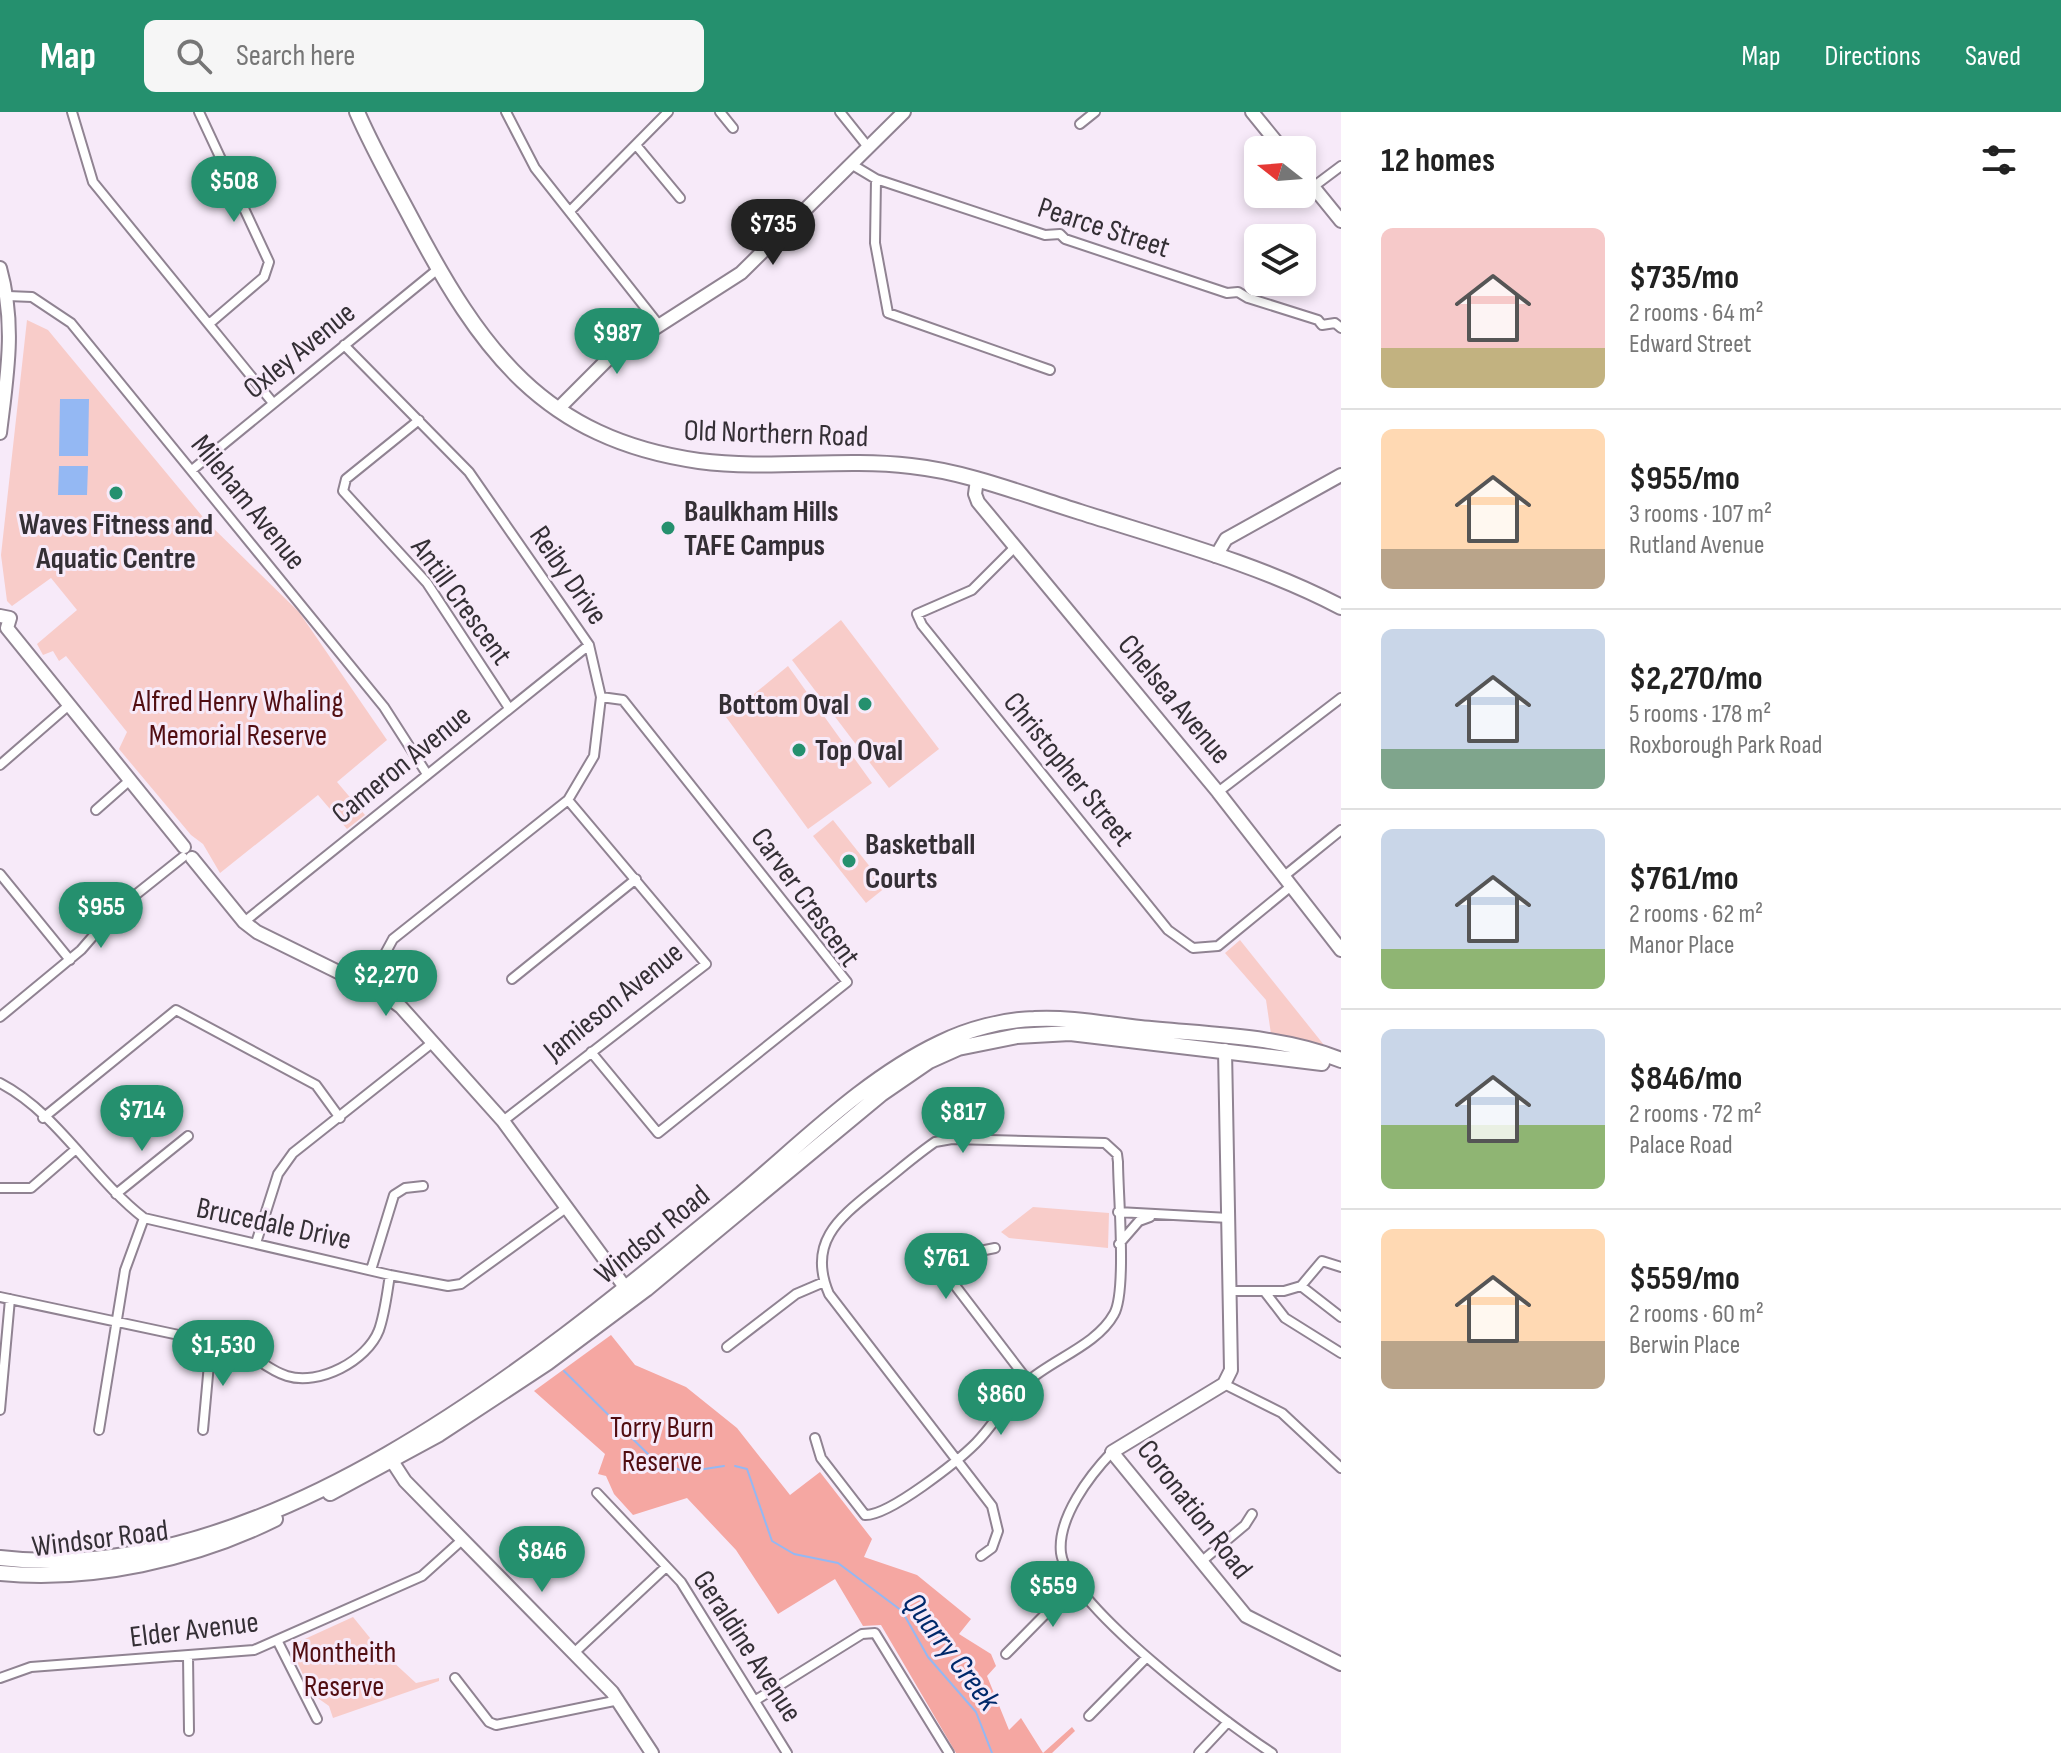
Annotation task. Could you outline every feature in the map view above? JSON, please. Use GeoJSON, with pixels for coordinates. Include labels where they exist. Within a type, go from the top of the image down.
{"type":"FeatureCollection","features":[{"type":"Feature","properties":{"kind":"main road","name":"Old Northern Road"},"geometry":{"type":"LineString","coordinates":[[357,112],[438,269],[490,349],[528,387],[558,409],[617,439],[683,458],[738,464],[888,464],[937,470],[1216,556],[1291,582],[1341,607]]}},
{"type":"Feature","properties":{"kind":"main road","name":"Windsor Road"},"geometry":{"type":"LineString","coordinates":[[0,1573],[86,1571],[180,1555],[247,1533],[392,1461],[505,1392],[630,1293],[860,1095],[940,1043],[1007,1021],[1037,1018],[1226,1044],[1341,1069]]}},
{"type":"Feature","properties":{"kind":"main road","name":"Windsor Road"},"geometry":{"type":"LineString","coordinates":[[1226,1044],[1301,1048],[1341,1060]]}},
{"type":"Feature","properties":{"kind":"main road","name":"Windsor Road"},"geometry":{"type":"LineString","coordinates":[[0,1558],[41,1560],[132,1554],[201,1538],[285,1506],[425,1430],[630,1293]]}},
{"type":"Feature","properties":{"kind":"street"},"geometry":{"type":"LineString","coordinates":[[72,112],[93,182],[273,403]]}},
{"type":"Feature","properties":{"kind":"street"},"geometry":{"type":"LineString","coordinates":[[199,112],[269,262],[264,277],[209,324]]}},
{"type":"Feature","properties":{"kind":"street"},"geometry":{"type":"LineString","coordinates":[[506,112],[535,168],[659,325]]}},
{"type":"Feature","properties":{"kind":"street"},"geometry":{"type":"LineString","coordinates":[[570,211],[668,112]]}},
{"type":"Feature","properties":{"kind":"street"},"geometry":{"type":"LineString","coordinates":[[720,112],[733,128]]}},
{"type":"Feature","properties":{"kind":"street"},"geometry":{"type":"LineString","coordinates":[[840,112],[868,147]]}},
{"type":"Feature","properties":{"kind":"street"},"geometry":{"type":"LineString","coordinates":[[558,409],[610,357],[741,273],[904,112]]}},
{"type":"Feature","properties":{"kind":"street"},"geometry":{"type":"LineString","coordinates":[[1080,124],[1095,112]]}},
{"type":"Feature","properties":{"kind":"street"},"geometry":{"type":"LineString","coordinates":[[1252,112],[1272,136]]}},
{"type":"Feature","properties":{"kind":"street"},"geometry":{"type":"LineString","coordinates":[[636,145],[680,198]]}},
{"type":"Feature","properties":{"kind":"street","name":"Pearce Street"},"geometry":{"type":"LineString","coordinates":[[851,164],[876,179],[1045,235],[1060,234],[1065,239],[1227,293],[1238,292],[1318,320],[1322,325],[1335,323],[1341,328]]}},
{"type":"Feature","properties":{"kind":"street"},"geometry":{"type":"LineString","coordinates":[[1316,185],[1341,166]]}},
{"type":"Feature","properties":{"kind":"street"},"geometry":{"type":"LineString","coordinates":[[876,179],[875,243],[888,313],[1050,370]]}},
{"type":"Feature","properties":{"kind":"street"},"geometry":{"type":"LineString","coordinates":[[1316,191],[1341,221]]}},
{"type":"Feature","properties":{"kind":"street"},"geometry":{"type":"LineString","coordinates":[[0,268],[8,296],[11,339],[0,433]]}},
{"type":"Feature","properties":{"kind":"street","name":"Oxley Avenue"},"geometry":{"type":"LineString","coordinates":[[192,470],[438,269]]}},
{"type":"Feature","properties":{"kind":"street","name":"Mileham Avenue"},"geometry":{"type":"LineString","coordinates":[[8,296],[32,297],[71,323],[384,707],[427,774]]}},
{"type":"Feature","properties":{"kind":"street","name":"Reiby Drive"},"geometry":{"type":"LineString","coordinates":[[344,345],[469,472],[589,645],[601,697],[594,756],[568,800],[396,936],[367,987]]}},
{"type":"Feature","properties":{"kind":"street"},"geometry":{"type":"LineString","coordinates":[[330,490],[343,490],[346,479],[419,420]]}},
{"type":"Feature","properties":{"kind":"street"},"geometry":{"type":"LineString","coordinates":[[1216,556],[1226,539],[1341,475]]}},
{"type":"Feature","properties":{"kind":"street","name":"Chelsea Avenue"},"geometry":{"type":"LineString","coordinates":[[977,480],[976,498],[1218,792],[1341,950]]}},
{"type":"Feature","properties":{"kind":"street","name":"Antill Crescent"},"geometry":{"type":"LineString","coordinates":[[343,490],[427,583],[509,708]]}},
{"type":"Feature","properties":{"kind":"street","name":"Christopher Street"},"geometry":{"type":"LineString","coordinates":[[1015,547],[972,590],[917,614],[922,625],[1158,918],[1183,944],[1193,948],[1218,946],[1286,882]]}},
{"type":"Feature","properties":{"kind":"street"},"geometry":{"type":"LineString","coordinates":[[0,616],[10,618],[4,628],[244,922],[265,937],[394,1001],[503,1121],[630,1293]]}},
{"type":"Feature","properties":{"kind":"street","name":"Cameron Avenue"},"geometry":{"type":"LineString","coordinates":[[244,922],[589,645]]}},
{"type":"Feature","properties":{"kind":"street","name":"Carver Crescent"},"geometry":{"type":"LineString","coordinates":[[591,1052],[658,1133],[847,982],[623,700],[601,697]]}},
{"type":"Feature","properties":{"kind":"street"},"geometry":{"type":"LineString","coordinates":[[1218,792],[1341,698]]}},
{"type":"Feature","properties":{"kind":"street"},"geometry":{"type":"LineString","coordinates":[[0,765],[69,705]]}},
{"type":"Feature","properties":{"kind":"street"},"geometry":{"type":"LineString","coordinates":[[96,810],[130,780]]}},
{"type":"Feature","properties":{"kind":"street","name":"Jamieson Avenue"},"geometry":{"type":"LineString","coordinates":[[503,1121],[706,964],[568,800]]}},
{"type":"Feature","properties":{"kind":"street"},"geometry":{"type":"LineString","coordinates":[[1286,882],[1341,830]]}},
{"type":"Feature","properties":{"kind":"street"},"geometry":{"type":"LineString","coordinates":[[0,1017],[70,960],[114,912],[186,854]]}},
{"type":"Feature","properties":{"kind":"street"},"geometry":{"type":"LineString","coordinates":[[0,874],[70,960]]}},
{"type":"Feature","properties":{"kind":"street"},"geometry":{"type":"LineString","coordinates":[[512,979],[636,879]]}},
{"type":"Feature","properties":{"kind":"street"},"geometry":{"type":"LineString","coordinates":[[43,1118],[176,1010],[316,1085],[340,1118]]}},
{"type":"Feature","properties":{"kind":"street"},"geometry":{"type":"LineString","coordinates":[[256,1243],[278,1174],[293,1153],[432,1043]]}},
{"type":"Feature","properties":{"kind":"street"},"geometry":{"type":"LineString","coordinates":[[1226,1044],[1231,1370],[1224,1384],[1282,1413],[1341,1468]]}},
{"type":"Feature","properties":{"kind":"street","name":"Brucedale Drive"},"geometry":{"type":"LineString","coordinates":[[0,1083],[43,1118],[116,1194],[144,1218],[390,1275],[448,1286],[461,1284],[566,1208]]}},
{"type":"Feature","properties":{"kind":"street"},"geometry":{"type":"LineString","coordinates":[[116,1194],[188,1136]]}},
{"type":"Feature","properties":{"kind":"street"},"geometry":{"type":"LineString","coordinates":[[815,1438],[821,1458],[865,1515],[883,1512],[955,1460],[975,1444],[1028,1381],[1098,1332],[1114,1315],[1119,1290],[1117,1154],[1105,1143],[943,1140],[926,1148],[835,1223],[822,1255],[824,1282],[829,1294],[955,1460],[992,1506],[997,1519],[996,1538],[981,1556]]}},
{"type":"Feature","properties":{"kind":"street"},"geometry":{"type":"LineString","coordinates":[[0,1188],[31,1188],[76,1149]]}},
{"type":"Feature","properties":{"kind":"street"},"geometry":{"type":"LineString","coordinates":[[371,1270],[394,1195],[405,1188],[423,1186]]}},
{"type":"Feature","properties":{"kind":"street"},"geometry":{"type":"LineString","coordinates":[[1118,1212],[1229,1218]]}},
{"type":"Feature","properties":{"kind":"street"},"geometry":{"type":"LineString","coordinates":[[1119,1244],[1139,1221],[1154,1215]]}},
{"type":"Feature","properties":{"kind":"street"},"geometry":{"type":"LineString","coordinates":[[99,1430],[114,1321],[125,1270],[144,1218]]}},
{"type":"Feature","properties":{"kind":"street"},"geometry":{"type":"LineString","coordinates":[[995,1248],[980,1251],[944,1271],[1028,1381]]}},
{"type":"Feature","properties":{"kind":"street"},"geometry":{"type":"LineString","coordinates":[[1230,1291],[1265,1292],[1301,1286],[1322,1261],[1341,1267]]}},
{"type":"Feature","properties":{"kind":"street"},"geometry":{"type":"LineString","coordinates":[[0,1297],[240,1348],[289,1377],[309,1379],[325,1376],[366,1350],[379,1331],[390,1275]]}},
{"type":"Feature","properties":{"kind":"street"},"geometry":{"type":"LineString","coordinates":[[727,1347],[796,1294],[824,1282]]}},
{"type":"Feature","properties":{"kind":"street"},"geometry":{"type":"LineString","coordinates":[[1301,1286],[1341,1317]]}},
{"type":"Feature","properties":{"kind":"street"},"geometry":{"type":"LineString","coordinates":[[1265,1292],[1285,1318],[1341,1353]]}},
{"type":"Feature","properties":{"kind":"street"},"geometry":{"type":"LineString","coordinates":[[0,1410],[10,1299]]}},
{"type":"Feature","properties":{"kind":"street"},"geometry":{"type":"LineString","coordinates":[[203,1430],[211,1342]]}},
{"type":"Feature","properties":{"kind":"street","name":"Coronation Road"},"geometry":{"type":"LineString","coordinates":[[1224,1384],[1112,1452],[1253,1622],[1341,1664]]}},
{"type":"Feature","properties":{"kind":"street"},"geometry":{"type":"LineString","coordinates":[[1112,1452],[1084,1482],[1061,1542],[1063,1559],[1077,1582],[1111,1623],[1147,1657],[1272,1753]]}},
{"type":"Feature","properties":{"kind":"street"},"geometry":{"type":"LineString","coordinates":[[392,1461],[405,1481],[619,1700],[652,1753]]}},
{"type":"Feature","properties":{"kind":"street","name":"Geraldine Avenue"},"geometry":{"type":"LineString","coordinates":[[597,1493],[681,1582],[787,1753]]}},
{"type":"Feature","properties":{"kind":"street"},"geometry":{"type":"LineString","coordinates":[[1202,1561],[1245,1525],[1252,1514]]}},
{"type":"Feature","properties":{"kind":"street","name":"Elder Avenue"},"geometry":{"type":"LineString","coordinates":[[0,1678],[31,1667],[236,1653],[278,1642],[422,1576],[462,1540]]}},
{"type":"Feature","properties":{"kind":"street"},"geometry":{"type":"LineString","coordinates":[[575,1652],[666,1567]]}},
{"type":"Feature","properties":{"kind":"street"},"geometry":{"type":"LineString","coordinates":[[1006,1654],[1077,1582]]}},
{"type":"Feature","properties":{"kind":"street"},"geometry":{"type":"LineString","coordinates":[[756,1700],[862,1634],[879,1636],[949,1753]]}},
{"type":"Feature","properties":{"kind":"street"},"geometry":{"type":"LineString","coordinates":[[278,1642],[317,1719]]}},
{"type":"Feature","properties":{"kind":"street"},"geometry":{"type":"LineString","coordinates":[[188,1656],[189,1731]]}},
{"type":"Feature","properties":{"kind":"street"},"geometry":{"type":"LineString","coordinates":[[1089,1716],[1147,1657]]}},
{"type":"Feature","properties":{"kind":"street"},"geometry":{"type":"LineString","coordinates":[[455,1678],[489,1722],[496,1725],[619,1700]]}},
{"type":"Feature","properties":{"kind":"street"},"geometry":{"type":"LineString","coordinates":[[1199,1753],[1228,1722]]}},
{"type":"Feature","properties":{"kind":"green space","name":"Alfred Henry Whaling Memorial Reserve"},"geometry":{"type":"Polygon","coordinates":[[[27,320],[48,330],[207,522],[299,612],[387,740],[337,782],[365,815],[347,829],[318,795],[220,873],[203,844],[191,835],[119,749],[127,732],[66,656],[59,661],[53,651],[43,655],[37,644],[77,610],[51,578],[12,606],[7,601],[1,555],[27,320]]]}},
{"type":"Feature","properties":{"kind":"green space","name":"Bottom Oval"},"geometry":{"type":"Polygon","coordinates":[[[841,620],[939,749],[889,788],[792,660],[841,620]]]}},
{"type":"Feature","properties":{"kind":"green space","name":"Top Oval"},"geometry":{"type":"Polygon","coordinates":[[[788,666],[872,783],[808,829],[726,717],[788,666]]]}},
{"type":"Feature","properties":{"kind":"green space","name":"Basketball Courts"},"geometry":{"type":"Polygon","coordinates":[[[833,820],[886,887],[866,903],[813,836],[833,820]]]}},
{"type":"Feature","properties":{"kind":"green space"},"geometry":{"type":"Polygon","coordinates":[[[1240,940],[1324,1045],[1271,1034],[1266,1000],[1225,953],[1240,940]]]}},
{"type":"Feature","properties":{"kind":"green space"},"geometry":{"type":"Polygon","coordinates":[[[1033,1207],[1109,1213],[1108,1248],[1009,1238],[1001,1232],[1033,1207]]]}},
{"type":"Feature","properties":{"kind":"green space","name":"Torry Burn Reserve"},"geometry":{"type":"Polygon","coordinates":[[[611,1335],[635,1365],[686,1387],[737,1428],[790,1495],[820,1472],[872,1539],[864,1557],[917,1575],[971,1619],[959,1634],[991,1654],[996,1666],[987,1676],[1009,1730],[1021,1718],[1043,1753],[956,1753],[881,1625],[863,1626],[835,1579],[778,1614],[736,1550],[687,1498],[633,1515],[614,1494],[606,1476],[598,1474],[605,1454],[534,1391],[611,1335]]]}},
{"type":"Feature","properties":{"kind":"green space","name":"Montheith Reserve"},"geometry":{"type":"Polygon","coordinates":[[[353,1617],[379,1649],[416,1683],[439,1678],[439,1681],[333,1718],[329,1706],[312,1694],[292,1651],[296,1643],[353,1617]]]}},
{"type":"Feature","properties":{"kind":"green space"},"geometry":{"type":"Polygon","coordinates":[[[1072,1727],[1075,1731],[1052,1753],[1043,1753],[1072,1727]]]}},
{"type":"Feature","properties":{"kind":"water"},"geometry":{"type":"Polygon","coordinates":[[[60,399],[89,399],[88,456],[59,456],[60,399]]]}},
{"type":"Feature","properties":{"kind":"water"},"geometry":{"type":"Polygon","coordinates":[[[59,466],[88,466],[87,495],[58,495],[59,466]]]}},
{"type":"Feature","properties":{"kind":"waterway","name":"Quarry Creek"},"geometry":{"type":"LineString","coordinates":[[564,1371],[653,1459],[685,1472],[724,1466]]}},
{"type":"Feature","properties":{"kind":"waterway","name":"Quarry Creek"},"geometry":{"type":"LineString","coordinates":[[735,1466],[747,1469],[772,1541],[794,1554],[838,1563],[902,1611],[928,1657],[976,1712],[992,1753]]}},
{"type":"Feature","properties":{"kind":"place","name":"Waves Fitness and Aquatic Centre"},"geometry":{"type":"Point","coordinates":[116,493]}},
{"type":"Feature","properties":{"kind":"place","name":"Baulkham Hills TAFE Campus"},"geometry":{"type":"Point","coordinates":[668,528]}},
{"type":"Feature","properties":{"kind":"place","name":"Bottom Oval"},"geometry":{"type":"Point","coordinates":[865,704]}},
{"type":"Feature","properties":{"kind":"place","name":"Top Oval"},"geometry":{"type":"Point","coordinates":[799,750]}},
{"type":"Feature","properties":{"kind":"place","name":"Basketball Courts"},"geometry":{"type":"Point","coordinates":[849,861]}}]}
